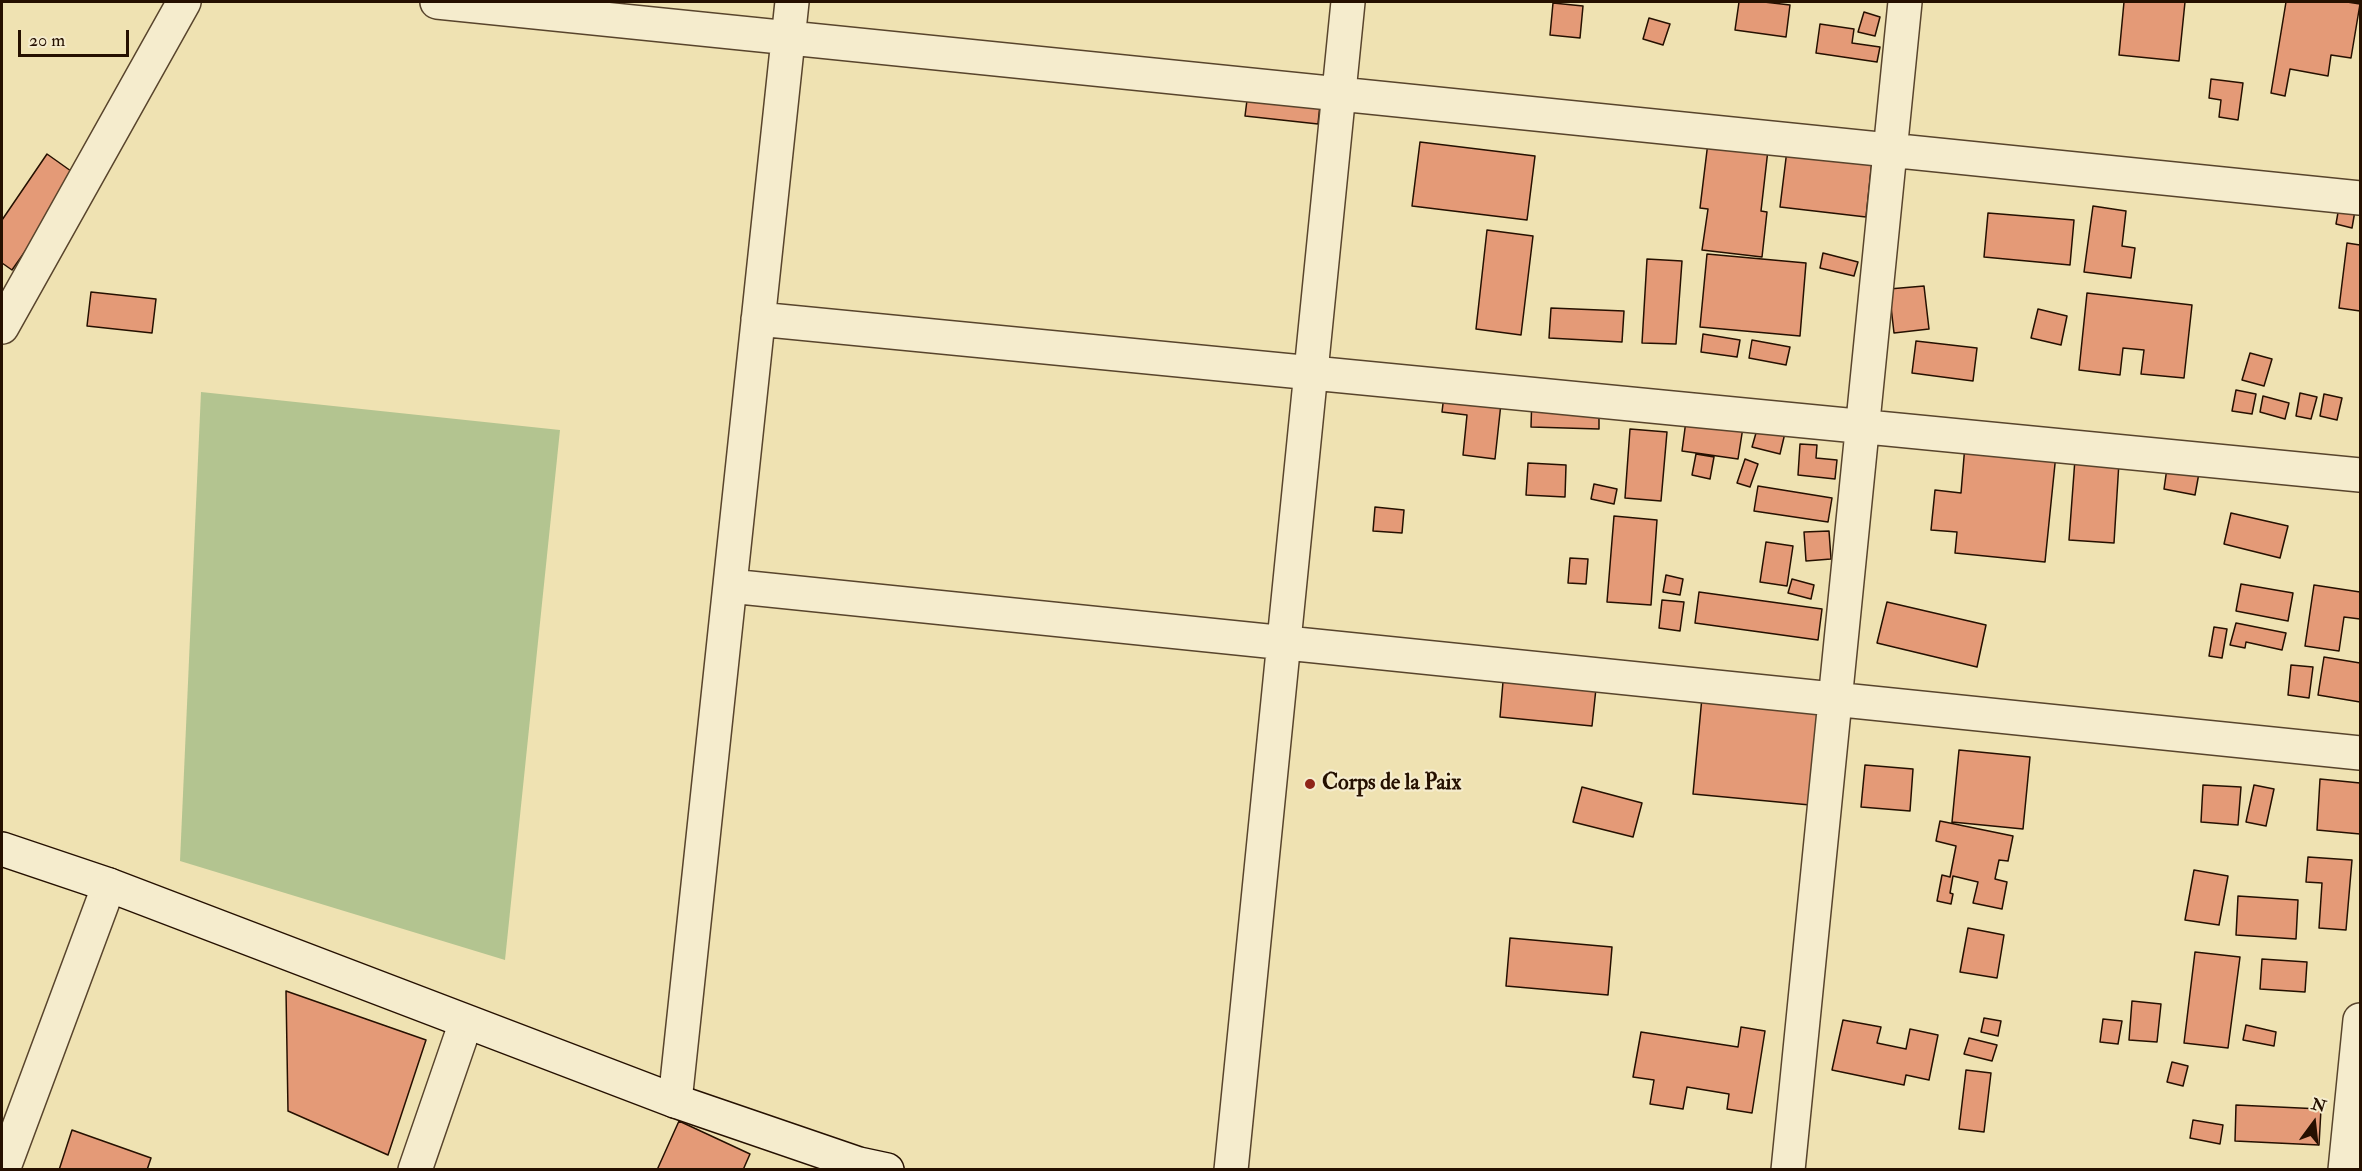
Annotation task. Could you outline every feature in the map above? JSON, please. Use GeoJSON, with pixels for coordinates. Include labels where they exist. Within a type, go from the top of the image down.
{"type":"FeatureCollection","features":[{"type":"Feature","properties":{"kind":"street"},"geometry":{"type":"LineString","coordinates":[[2,327],[184,2]]}},
{"type":"Feature","properties":{"kind":"street"},"geometry":{"type":"LineString","coordinates":[[437,2],[2361,198]]}},
{"type":"Feature","properties":{"kind":"street"},"geometry":{"type":"LineString","coordinates":[[675,1101],[792,2]]}},
{"type":"Feature","properties":{"kind":"street"},"geometry":{"type":"LineString","coordinates":[[1231,1170],[1348,2]]}},
{"type":"Feature","properties":{"kind":"street"},"geometry":{"type":"LineString","coordinates":[[1788,1170],[1905,2]]}},
{"type":"Feature","properties":{"kind":"street"},"geometry":{"type":"LineString","coordinates":[[758,319],[2361,475]]}},
{"type":"Feature","properties":{"kind":"street"},"geometry":{"type":"LineString","coordinates":[[730,586],[2361,753]]}},
{"type":"Feature","properties":{"kind":"street"},"geometry":{"type":"LineString","coordinates":[[2,849],[109,885],[675,1101],[859,1164],[887,1170]]}},
{"type":"Feature","properties":{"kind":"street"},"geometry":{"type":"LineString","coordinates":[[3,1170],[109,885]]}},
{"type":"Feature","properties":{"kind":"street"},"geometry":{"type":"LineString","coordinates":[[2345,1170],[2361,1020]]}},
{"type":"Feature","properties":{"kind":"street"},"geometry":{"type":"LineString","coordinates":[[416,1170],[466,1022]]}},
{"type":"Feature","properties":{"kind":"green space"},"geometry":{"type":"Polygon","coordinates":[[[201,392],[560,430],[505,960],[180,861],[201,392]]]}},
{"type":"Feature","properties":{"kind":"building"},"geometry":{"type":"Polygon","coordinates":[[[1739,2],[1790,5],[1786,37],[1735,30],[1739,2]]]}},
{"type":"Feature","properties":{"kind":"building"},"geometry":{"type":"Polygon","coordinates":[[[2124,2],[2185,2],[2179,61],[2119,55],[2124,2]]]}},
{"type":"Feature","properties":{"kind":"building"},"geometry":{"type":"Polygon","coordinates":[[[2286,2],[2360,4],[2351,58],[2331,55],[2328,76],[2290,69],[2285,96],[2271,93],[2286,2]]]}},
{"type":"Feature","properties":{"kind":"building"},"geometry":{"type":"Polygon","coordinates":[[[1553,3],[1583,6],[1580,38],[1550,35],[1553,3]]]}},
{"type":"Feature","properties":{"kind":"building"},"geometry":{"type":"Polygon","coordinates":[[[1864,12],[1880,17],[1875,36],[1858,32],[1864,12]]]}},
{"type":"Feature","properties":{"kind":"building"},"geometry":{"type":"Polygon","coordinates":[[[1649,18],[1670,24],[1663,45],[1643,39],[1649,18]]]}},
{"type":"Feature","properties":{"kind":"building"},"geometry":{"type":"Polygon","coordinates":[[[1820,24],[1854,29],[1852,43],[1880,47],[1877,62],[1816,53],[1820,24]]]}},
{"type":"Feature","properties":{"kind":"building"},"geometry":{"type":"Polygon","coordinates":[[[1250,76],[1322,85],[1318,124],[1245,116],[1250,76]]]}},
{"type":"Feature","properties":{"kind":"building"},"geometry":{"type":"Polygon","coordinates":[[[2211,79],[2243,83],[2238,120],[2219,117],[2221,100],[2209,98],[2211,79]]]}},
{"type":"Feature","properties":{"kind":"building"},"geometry":{"type":"Polygon","coordinates":[[[1709,134],[1769,141],[1761,211],[1767,212],[1762,257],[1702,250],[1708,209],[1700,208],[1709,134]]]}},
{"type":"Feature","properties":{"kind":"building"},"geometry":{"type":"Polygon","coordinates":[[[1420,142],[1535,156],[1527,220],[1412,206],[1420,142]]]}},
{"type":"Feature","properties":{"kind":"building"},"geometry":{"type":"Polygon","coordinates":[[[1787,150],[1872,161],[1866,217],[1780,207],[1787,150]]]}},
{"type":"Feature","properties":{"kind":"building"},"geometry":{"type":"Polygon","coordinates":[[[47,154],[78,176],[12,270],[2,263],[2,220],[47,154]]]}},
{"type":"Feature","properties":{"kind":"building"},"geometry":{"type":"Polygon","coordinates":[[[2340,201],[2356,205],[2352,228],[2336,224],[2340,201]]]}},
{"type":"Feature","properties":{"kind":"building"},"geometry":{"type":"Polygon","coordinates":[[[2093,206],[2126,211],[2122,246],[2135,248],[2131,278],[2084,272],[2093,206]]]}},
{"type":"Feature","properties":{"kind":"building"},"geometry":{"type":"Polygon","coordinates":[[[1988,213],[2074,220],[2070,265],[1984,257],[1988,213]]]}},
{"type":"Feature","properties":{"kind":"building"},"geometry":{"type":"Polygon","coordinates":[[[1487,230],[1533,236],[1521,335],[1476,329],[1487,230]]]}},
{"type":"Feature","properties":{"kind":"building"},"geometry":{"type":"Polygon","coordinates":[[[2347,243],[2360,245],[2360,311],[2339,308],[2347,243]]]}},
{"type":"Feature","properties":{"kind":"building"},"geometry":{"type":"Polygon","coordinates":[[[1823,253],[1858,262],[1854,276],[1820,268],[1823,253]]]}},
{"type":"Feature","properties":{"kind":"building"},"geometry":{"type":"Polygon","coordinates":[[[1707,254],[1806,263],[1800,336],[1700,327],[1707,254]]]}},
{"type":"Feature","properties":{"kind":"building"},"geometry":{"type":"Polygon","coordinates":[[[1647,259],[1682,261],[1676,344],[1642,343],[1647,259]]]}},
{"type":"Feature","properties":{"kind":"building"},"geometry":{"type":"Polygon","coordinates":[[[1924,286],[1929,329],[1894,333],[1889,289],[1924,286]]]}},
{"type":"Feature","properties":{"kind":"building"},"geometry":{"type":"Polygon","coordinates":[[[91,292],[156,299],[152,333],[87,326],[91,292]]]}},
{"type":"Feature","properties":{"kind":"building"},"geometry":{"type":"Polygon","coordinates":[[[2087,293],[2192,305],[2184,378],[2141,374],[2144,350],[2123,348],[2120,375],[2079,370],[2087,293]]]}},
{"type":"Feature","properties":{"kind":"building"},"geometry":{"type":"Polygon","coordinates":[[[1551,308],[1624,311],[1622,342],[1549,338],[1551,308]]]}},
{"type":"Feature","properties":{"kind":"building"},"geometry":{"type":"Polygon","coordinates":[[[2038,309],[2067,316],[2061,345],[2031,338],[2038,309]]]}},
{"type":"Feature","properties":{"kind":"building"},"geometry":{"type":"Polygon","coordinates":[[[1703,334],[1740,340],[1737,357],[1701,352],[1703,334]]]}},
{"type":"Feature","properties":{"kind":"building"},"geometry":{"type":"Polygon","coordinates":[[[1752,340],[1790,347],[1786,365],[1749,358],[1752,340]]]}},
{"type":"Feature","properties":{"kind":"building"},"geometry":{"type":"Polygon","coordinates":[[[1916,341],[1977,348],[1973,381],[1912,373],[1916,341]]]}},
{"type":"Feature","properties":{"kind":"building"},"geometry":{"type":"Polygon","coordinates":[[[2250,353],[2272,359],[2264,386],[2242,380],[2250,353]]]}},
{"type":"Feature","properties":{"kind":"building"},"geometry":{"type":"Polygon","coordinates":[[[1445,387],[1502,394],[1495,459],[1463,455],[1467,415],[1442,412],[1445,387]]]}},
{"type":"Feature","properties":{"kind":"building"},"geometry":{"type":"Polygon","coordinates":[[[2236,390],[2256,394],[2252,414],[2232,411],[2236,390]]]}},
{"type":"Feature","properties":{"kind":"building"},"geometry":{"type":"Polygon","coordinates":[[[2300,393],[2317,397],[2311,419],[2296,416],[2300,393]]]}},
{"type":"Feature","properties":{"kind":"building"},"geometry":{"type":"Polygon","coordinates":[[[1532,394],[1599,396],[1599,429],[1531,427],[1532,394]]]}},
{"type":"Feature","properties":{"kind":"building"},"geometry":{"type":"Polygon","coordinates":[[[2324,394],[2342,398],[2337,420],[2320,416],[2324,394]]]}},
{"type":"Feature","properties":{"kind":"building"},"geometry":{"type":"Polygon","coordinates":[[[2263,396],[2289,403],[2285,419],[2260,412],[2263,396]]]}},
{"type":"Feature","properties":{"kind":"building"},"geometry":{"type":"Polygon","coordinates":[[[1687,413],[1744,421],[1738,459],[1682,451],[1687,413]]]}},
{"type":"Feature","properties":{"kind":"building"},"geometry":{"type":"Polygon","coordinates":[[[1758,426],[1785,433],[1780,454],[1752,447],[1758,426]]]}},
{"type":"Feature","properties":{"kind":"building"},"geometry":{"type":"Polygon","coordinates":[[[1630,429],[1667,432],[1661,501],[1625,498],[1630,429]]]}},
{"type":"Feature","properties":{"kind":"building"},"geometry":{"type":"Polygon","coordinates":[[[1800,444],[1817,445],[1816,458],[1837,460],[1835,479],[1798,475],[1800,444]]]}},
{"type":"Feature","properties":{"kind":"building"},"geometry":{"type":"Polygon","coordinates":[[[1965,445],[2056,454],[2045,562],[1955,553],[1957,532],[1931,530],[1935,490],[1961,493],[1965,445]]]}},
{"type":"Feature","properties":{"kind":"building"},"geometry":{"type":"Polygon","coordinates":[[[1696,454],[1714,457],[1710,479],[1692,475],[1696,454]]]}},
{"type":"Feature","properties":{"kind":"building"},"geometry":{"type":"Polygon","coordinates":[[[1745,459],[1758,464],[1750,487],[1737,483],[1745,459]]]}},
{"type":"Feature","properties":{"kind":"building"},"geometry":{"type":"Polygon","coordinates":[[[2075,459],[2119,462],[2114,543],[2069,540],[2075,459]]]}},
{"type":"Feature","properties":{"kind":"building"},"geometry":{"type":"Polygon","coordinates":[[[1528,463],[1566,465],[1565,497],[1526,495],[1528,463]]]}},
{"type":"Feature","properties":{"kind":"building"},"geometry":{"type":"Polygon","coordinates":[[[2167,468],[2199,473],[2195,495],[2164,489],[2167,468]]]}},
{"type":"Feature","properties":{"kind":"building"},"geometry":{"type":"Polygon","coordinates":[[[1594,484],[1617,489],[1614,504],[1591,499],[1594,484]]]}},
{"type":"Feature","properties":{"kind":"building"},"geometry":{"type":"Polygon","coordinates":[[[1758,486],[1832,498],[1828,522],[1754,511],[1758,486]]]}},
{"type":"Feature","properties":{"kind":"building"},"geometry":{"type":"Polygon","coordinates":[[[1375,507],[1404,510],[1402,533],[1373,531],[1375,507]]]}},
{"type":"Feature","properties":{"kind":"building"},"geometry":{"type":"Polygon","coordinates":[[[2231,513],[2288,526],[2280,558],[2224,544],[2231,513]]]}},
{"type":"Feature","properties":{"kind":"building"},"geometry":{"type":"Polygon","coordinates":[[[1614,516],[1657,520],[1651,605],[1607,602],[1614,516]]]}},
{"type":"Feature","properties":{"kind":"building"},"geometry":{"type":"Polygon","coordinates":[[[1829,531],[1831,559],[1806,561],[1804,532],[1829,531]]]}},
{"type":"Feature","properties":{"kind":"building"},"geometry":{"type":"Polygon","coordinates":[[[1766,542],[1793,546],[1787,586],[1760,582],[1766,542]]]}},
{"type":"Feature","properties":{"kind":"building"},"geometry":{"type":"Polygon","coordinates":[[[1570,558],[1588,559],[1586,584],[1568,583],[1570,558]]]}},
{"type":"Feature","properties":{"kind":"building"},"geometry":{"type":"Polygon","coordinates":[[[1666,575],[1683,579],[1680,595],[1663,592],[1666,575]]]}},
{"type":"Feature","properties":{"kind":"building"},"geometry":{"type":"Polygon","coordinates":[[[1792,579],[1814,585],[1811,599],[1788,593],[1792,579]]]}},
{"type":"Feature","properties":{"kind":"building"},"geometry":{"type":"Polygon","coordinates":[[[2241,584],[2293,593],[2288,621],[2236,611],[2241,584]]]}},
{"type":"Feature","properties":{"kind":"building"},"geometry":{"type":"Polygon","coordinates":[[[2314,585],[2360,592],[2360,619],[2344,617],[2339,651],[2305,646],[2314,585]]]}},
{"type":"Feature","properties":{"kind":"building"},"geometry":{"type":"Polygon","coordinates":[[[1699,592],[1822,609],[1818,640],[1695,623],[1699,592]]]}},
{"type":"Feature","properties":{"kind":"building"},"geometry":{"type":"Polygon","coordinates":[[[1662,600],[1684,602],[1680,631],[1659,628],[1662,600]]]}},
{"type":"Feature","properties":{"kind":"building"},"geometry":{"type":"Polygon","coordinates":[[[1887,602],[1986,625],[1977,667],[1877,643],[1887,602]]]}},
{"type":"Feature","properties":{"kind":"building"},"geometry":{"type":"Polygon","coordinates":[[[2236,623],[2286,633],[2282,650],[2246,642],[2245,648],[2230,645],[2236,623]]]}},
{"type":"Feature","properties":{"kind":"building"},"geometry":{"type":"Polygon","coordinates":[[[2214,627],[2227,629],[2222,658],[2209,656],[2214,627]]]}},
{"type":"Feature","properties":{"kind":"building"},"geometry":{"type":"Polygon","coordinates":[[[2324,657],[2360,663],[2360,702],[2318,695],[2324,657]]]}},
{"type":"Feature","properties":{"kind":"building"},"geometry":{"type":"Polygon","coordinates":[[[2291,665],[2313,667],[2309,698],[2288,695],[2291,665]]]}},
{"type":"Feature","properties":{"kind":"building"},"geometry":{"type":"Polygon","coordinates":[[[1504,670],[1597,679],[1592,726],[1500,717],[1504,670]]]}},
{"type":"Feature","properties":{"kind":"building"},"geometry":{"type":"Polygon","coordinates":[[[1702,697],[1819,708],[1810,805],[1693,794],[1702,697]]]}},
{"type":"Feature","properties":{"kind":"building"},"geometry":{"type":"Polygon","coordinates":[[[1959,750],[2030,757],[2023,829],[1952,822],[1959,750]]]}},
{"type":"Feature","properties":{"kind":"building"},"geometry":{"type":"Polygon","coordinates":[[[1865,765],[1913,769],[1910,811],[1861,807],[1865,765]]]}},
{"type":"Feature","properties":{"kind":"building"},"geometry":{"type":"Polygon","coordinates":[[[2320,779],[2360,783],[2360,834],[2317,830],[2320,779]]]}},
{"type":"Feature","properties":{"kind":"building"},"geometry":{"type":"Polygon","coordinates":[[[2203,785],[2241,787],[2238,825],[2201,822],[2203,785]]]}},
{"type":"Feature","properties":{"kind":"building"},"geometry":{"type":"Polygon","coordinates":[[[2254,785],[2274,789],[2266,826],[2246,822],[2254,785]]]}},
{"type":"Feature","properties":{"kind":"building"},"geometry":{"type":"Polygon","coordinates":[[[1582,787],[1642,803],[1633,837],[1573,822],[1582,787]]]}},
{"type":"Feature","properties":{"kind":"building"},"geometry":{"type":"Polygon","coordinates":[[[1940,821],[2013,836],[2008,861],[1999,860],[1995,879],[2007,882],[2002,909],[1973,903],[1978,882],[1953,876],[1951,904],[1937,901],[1942,875],[1950,877],[1956,846],[1936,841],[1940,821]]]}},
{"type":"Feature","properties":{"kind":"building"},"geometry":{"type":"Polygon","coordinates":[[[2308,857],[2352,860],[2346,930],[2319,928],[2322,883],[2306,882],[2308,857]]]}},
{"type":"Feature","properties":{"kind":"building"},"geometry":{"type":"Polygon","coordinates":[[[2194,870],[2228,876],[2219,925],[2185,920],[2194,870]]]}},
{"type":"Feature","properties":{"kind":"building"},"geometry":{"type":"Polygon","coordinates":[[[2238,896],[2298,900],[2296,939],[2236,935],[2238,896]]]}},
{"type":"Feature","properties":{"kind":"building"},"geometry":{"type":"Polygon","coordinates":[[[1968,928],[2004,935],[1997,978],[1960,972],[1968,928]]]}},
{"type":"Feature","properties":{"kind":"building"},"geometry":{"type":"Polygon","coordinates":[[[1510,938],[1612,947],[1608,995],[1506,986],[1510,938]]]}},
{"type":"Feature","properties":{"kind":"building"},"geometry":{"type":"Polygon","coordinates":[[[2195,952],[2240,957],[2228,1048],[2184,1043],[2195,952]]]}},
{"type":"Feature","properties":{"kind":"building"},"geometry":{"type":"Polygon","coordinates":[[[2262,959],[2307,962],[2305,992],[2260,989],[2262,959]]]}},
{"type":"Feature","properties":{"kind":"building"},"geometry":{"type":"Polygon","coordinates":[[[286,991],[426,1040],[388,1155],[288,1111],[286,991]]]}},
{"type":"Feature","properties":{"kind":"building"},"geometry":{"type":"Polygon","coordinates":[[[2132,1001],[2161,1004],[2157,1042],[2129,1040],[2132,1001]]]}},
{"type":"Feature","properties":{"kind":"building"},"geometry":{"type":"Polygon","coordinates":[[[1984,1018],[2001,1021],[1998,1036],[1981,1032],[1984,1018]]]}},
{"type":"Feature","properties":{"kind":"building"},"geometry":{"type":"Polygon","coordinates":[[[2103,1019],[2122,1021],[2118,1044],[2100,1042],[2103,1019]]]}},
{"type":"Feature","properties":{"kind":"building"},"geometry":{"type":"Polygon","coordinates":[[[1843,1020],[1881,1027],[1877,1043],[1906,1049],[1910,1029],[1938,1035],[1929,1080],[1906,1075],[1904,1085],[1832,1070],[1843,1020]]]}},
{"type":"Feature","properties":{"kind":"building"},"geometry":{"type":"Polygon","coordinates":[[[2246,1025],[2276,1032],[2274,1046],[2243,1040],[2246,1025]]]}},
{"type":"Feature","properties":{"kind":"building"},"geometry":{"type":"Polygon","coordinates":[[[1741,1027],[1765,1031],[1752,1113],[1727,1109],[1729,1094],[1687,1087],[1683,1109],[1650,1104],[1654,1080],[1633,1077],[1641,1032],[1738,1047],[1741,1027]]]}},
{"type":"Feature","properties":{"kind":"building"},"geometry":{"type":"Polygon","coordinates":[[[1969,1038],[1997,1045],[1992,1061],[1964,1054],[1969,1038]]]}},
{"type":"Feature","properties":{"kind":"building"},"geometry":{"type":"Polygon","coordinates":[[[2172,1062],[2188,1066],[2183,1086],[2167,1082],[2172,1062]]]}},
{"type":"Feature","properties":{"kind":"building"},"geometry":{"type":"Polygon","coordinates":[[[1966,1070],[1991,1073],[1984,1132],[1959,1129],[1966,1070]]]}},
{"type":"Feature","properties":{"kind":"building"},"geometry":{"type":"Polygon","coordinates":[[[2236,1105],[2321,1109],[2319,1145],[2235,1141],[2236,1105]]]}},
{"type":"Feature","properties":{"kind":"building"},"geometry":{"type":"Polygon","coordinates":[[[2193,1120],[2223,1125],[2220,1144],[2190,1138],[2193,1120]]]}},
{"type":"Feature","properties":{"kind":"building"},"geometry":{"type":"Polygon","coordinates":[[[679,1121],[750,1154],[743,1170],[657,1170],[679,1121]]]}},
{"type":"Feature","properties":{"kind":"building"},"geometry":{"type":"Polygon","coordinates":[[[72,1130],[151,1158],[147,1170],[59,1170],[72,1130]]]}},
{"type":"Feature","properties":{"kind":"place","name":"Corps de la Paix"},"geometry":{"type":"Point","coordinates":[1310,784]}}]}
